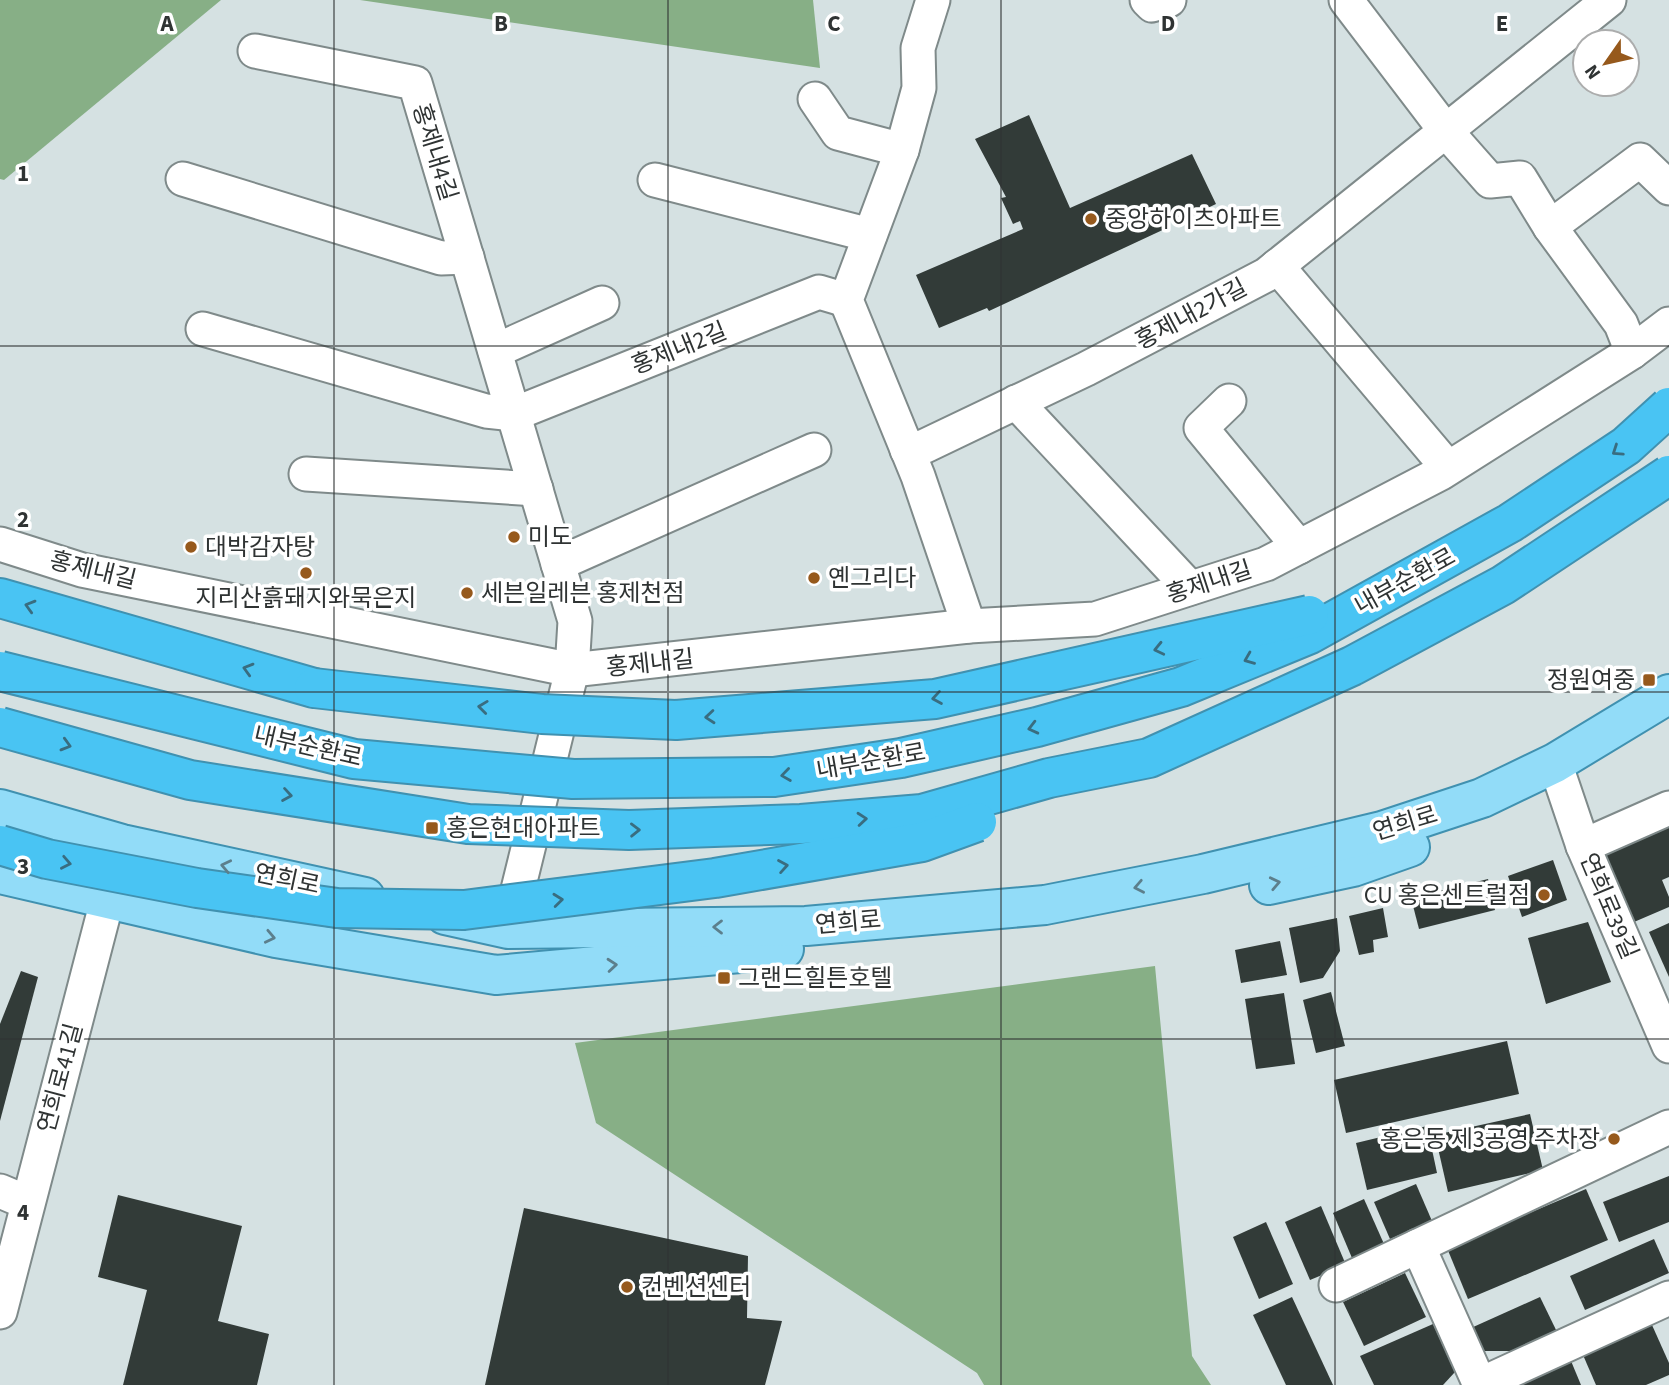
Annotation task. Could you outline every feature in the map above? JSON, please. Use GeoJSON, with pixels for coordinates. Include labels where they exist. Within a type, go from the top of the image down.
{"type":"FeatureCollection","features":[{"type":"Feature","properties":{"kind":"highway","name":"내부순환로"},"geometry":{"type":"LineString","coordinates":[[0,671],[354,759],[573,779],[774,777],[901,758],[1037,727],[1181,687],[1310,634],[1510,523],[1626,446],[1669,407]]}},
{"type":"Feature","properties":{"kind":"highway","name":"내부순환로"},"geometry":{"type":"LineString","coordinates":[[0,727],[190,780],[468,824],[629,830],[801,824],[922,814],[1049,778],[1149,758],[1352,666],[1492,591],[1669,475]]}},
{"type":"Feature","properties":{"kind":"highway"},"geometry":{"type":"LineString","coordinates":[[0,598],[314,688],[542,714],[676,720],[935,699],[1369,601]]}},
{"type":"Feature","properties":{"kind":"highway"},"geometry":{"type":"LineString","coordinates":[[0,845],[47,859],[209,890],[337,908],[464,910],[715,878],[922,842],[1149,758]]}},
{"type":"Feature","properties":{"kind":"main road","name":"연희로"},"geometry":{"type":"LineString","coordinates":[[108,900],[276,938],[496,975],[1103,920],[1353,867],[1522,807],[1559,775],[1669,694]]}},
{"type":"Feature","properties":{"kind":"main road","name":"연희로"},"geometry":{"type":"LineString","coordinates":[[0,809],[122,844],[508,929],[806,926],[1045,905],[1203,874],[1382,831],[1559,775],[1669,721]]}},
{"type":"Feature","properties":{"kind":"main road"},"geometry":{"type":"LineString","coordinates":[[0,874],[108,900]]}},
{"type":"Feature","properties":{"kind":"street"},"geometry":{"type":"LineString","coordinates":[[933,0],[918,48],[919,88],[902,150],[846,300],[907,450],[969,626]]}},
{"type":"Feature","properties":{"kind":"street"},"geometry":{"type":"LineString","coordinates":[[1147,0],[1152,5],[1169,0]]}},
{"type":"Feature","properties":{"kind":"street"},"geometry":{"type":"LineString","coordinates":[[1346,0],[1445,130],[1490,181],[1520,177],[1550,227],[1621,324],[1632,352]]}},
{"type":"Feature","properties":{"kind":"street","name":"홍제내2가길"},"geometry":{"type":"LineString","coordinates":[[907,450],[925,446],[1016,402],[1254,281],[1445,130],[1590,6]]}},
{"type":"Feature","properties":{"kind":"street","name":"홍제내4길"},"geometry":{"type":"LineString","coordinates":[[255,51],[415,83],[575,621],[572,670],[508,929]]}},
{"type":"Feature","properties":{"kind":"street"},"geometry":{"type":"LineString","coordinates":[[814,99],[838,133],[902,150]]}},
{"type":"Feature","properties":{"kind":"street"},"geometry":{"type":"LineString","coordinates":[[1550,227],[1640,160],[1669,188]]}},
{"type":"Feature","properties":{"kind":"street"},"geometry":{"type":"LineString","coordinates":[[183,180],[441,258],[467,257]]}},
{"type":"Feature","properties":{"kind":"street"},"geometry":{"type":"LineString","coordinates":[[655,180],[870,235]]}},
{"type":"Feature","properties":{"kind":"street"},"geometry":{"type":"LineString","coordinates":[[1276,266],[1448,468]]}},
{"type":"Feature","properties":{"kind":"street","name":"홍제내2길"},"geometry":{"type":"LineString","coordinates":[[514,414],[819,292],[846,300]]}},
{"type":"Feature","properties":{"kind":"street"},"geometry":{"type":"LineString","coordinates":[[495,351],[602,303]]}},
{"type":"Feature","properties":{"kind":"street","name":"홍제내길"},"geometry":{"type":"LineString","coordinates":[[0,544],[82,570],[572,670],[969,626],[1095,619],[1266,564],[1448,468],[1632,352],[1669,324]]}},
{"type":"Feature","properties":{"kind":"street"},"geometry":{"type":"LineString","coordinates":[[203,329],[486,411],[514,414]]}},
{"type":"Feature","properties":{"kind":"street"},"geometry":{"type":"LineString","coordinates":[[1229,401],[1201,428],[1299,547]]}},
{"type":"Feature","properties":{"kind":"street"},"geometry":{"type":"LineString","coordinates":[[1016,402],[1190,588]]}},
{"type":"Feature","properties":{"kind":"street"},"geometry":{"type":"LineString","coordinates":[[558,564],[814,450]]}},
{"type":"Feature","properties":{"kind":"street"},"geometry":{"type":"LineString","coordinates":[[306,474],[536,489]]}},
{"type":"Feature","properties":{"kind":"street","name":"연희로39길"},"geometry":{"type":"LineString","coordinates":[[1559,775],[1583,846],[1669,1046]]}},
{"type":"Feature","properties":{"kind":"street"},"geometry":{"type":"LineString","coordinates":[[1583,846],[1669,808]]}},
{"type":"Feature","properties":{"kind":"street","name":"연희로41길"},"geometry":{"type":"LineString","coordinates":[[0,1312],[13,1196],[108,900],[122,844]]}},
{"type":"Feature","properties":{"kind":"street"},"geometry":{"type":"LineString","coordinates":[[1336,1285],[1669,1126]]}},
{"type":"Feature","properties":{"kind":"street"},"geometry":{"type":"LineString","coordinates":[[1418,1246],[1479,1385],[1669,1297]]}},
{"type":"Feature","properties":{"kind":"green space"},"geometry":{"type":"Polygon","coordinates":[[[0,0],[221,0],[4,180],[0,179],[0,0]]]}},
{"type":"Feature","properties":{"kind":"green space"},"geometry":{"type":"Polygon","coordinates":[[[360,0],[813,0],[820,68],[360,0]]]}},
{"type":"Feature","properties":{"kind":"green space"},"geometry":{"type":"Polygon","coordinates":[[[1155,966],[1192,1356],[1211,1385],[984,1385],[977,1373],[596,1123],[575,1043],[1155,966]]]}},
{"type":"Feature","properties":{"kind":"pier"},"geometry":{"type":"Polygon","coordinates":[[[1669,399],[1669,479],[1461,622],[1268,729],[1090,778],[867,832],[775,845],[542,836],[212,777],[0,711],[0,665],[224,736],[558,763],[806,755],[1047,707],[1204,662],[1453,550],[1669,399]]]}},
{"type":"Feature","properties":{"kind":"building","name":"중앙하이츠아파트"},"geometry":{"type":"Polygon","coordinates":[[[1029,115],[1070,208],[1192,154],[1216,204],[1178,222],[1176,217],[1167,223],[1169,227],[989,311],[987,308],[939,328],[916,275],[1023,229],[1020,221],[1013,224],[1001,198],[1006,197],[975,139],[1029,115]]]}},
{"type":"Feature","properties":{"kind":"building"},"geometry":{"type":"Polygon","coordinates":[[[1669,825],[1669,877],[1662,880],[1669,897],[1669,907],[1634,922],[1604,854],[1669,825]]]}},
{"type":"Feature","properties":{"kind":"building"},"geometry":{"type":"Polygon","coordinates":[[[1553,860],[1567,900],[1522,917],[1508,876],[1553,860]]]}},
{"type":"Feature","properties":{"kind":"building"},"geometry":{"type":"Polygon","coordinates":[[[1488,879],[1495,910],[1419,929],[1411,898],[1488,879]]]}},
{"type":"Feature","properties":{"kind":"building"},"geometry":{"type":"Polygon","coordinates":[[[1383,908],[1388,937],[1373,940],[1374,952],[1359,955],[1349,916],[1383,908]]]}},
{"type":"Feature","properties":{"kind":"building"},"geometry":{"type":"Polygon","coordinates":[[[1337,918],[1340,951],[1323,978],[1300,983],[1289,928],[1337,918]]]}},
{"type":"Feature","properties":{"kind":"building"},"geometry":{"type":"Polygon","coordinates":[[[1588,922],[1611,982],[1546,1004],[1528,938],[1588,922]]]}},
{"type":"Feature","properties":{"kind":"building"},"geometry":{"type":"Polygon","coordinates":[[[1669,923],[1669,977],[1649,932],[1669,923]]]}},
{"type":"Feature","properties":{"kind":"building"},"geometry":{"type":"Polygon","coordinates":[[[1280,941],[1287,975],[1241,983],[1235,950],[1280,941]]]}},
{"type":"Feature","properties":{"kind":"building"},"geometry":{"type":"Polygon","coordinates":[[[21,971],[38,977],[0,1121],[0,1024],[21,971]]]}},
{"type":"Feature","properties":{"kind":"building"},"geometry":{"type":"Polygon","coordinates":[[[1331,992],[1345,1046],[1316,1053],[1303,1000],[1331,992]]]}},
{"type":"Feature","properties":{"kind":"building"},"geometry":{"type":"Polygon","coordinates":[[[1284,993],[1295,1064],[1256,1069],[1245,999],[1284,993]]]}},
{"type":"Feature","properties":{"kind":"building"},"geometry":{"type":"Polygon","coordinates":[[[1507,1041],[1519,1094],[1346,1133],[1334,1080],[1507,1041]]]}},
{"type":"Feature","properties":{"kind":"building"},"geometry":{"type":"Polygon","coordinates":[[[1530,1114],[1543,1170],[1448,1192],[1435,1135],[1530,1114]]]}},
{"type":"Feature","properties":{"kind":"building"},"geometry":{"type":"Polygon","coordinates":[[[1427,1126],[1437,1173],[1367,1190],[1356,1143],[1427,1126]]]}},
{"type":"Feature","properties":{"kind":"building"},"geometry":{"type":"Polygon","coordinates":[[[1669,1176],[1669,1222],[1619,1242],[1603,1202],[1669,1176]]]}},
{"type":"Feature","properties":{"kind":"building"},"geometry":{"type":"Polygon","coordinates":[[[1416,1184],[1432,1221],[1390,1239],[1374,1202],[1416,1184]]]}},
{"type":"Feature","properties":{"kind":"building"},"geometry":{"type":"Polygon","coordinates":[[[1586,1189],[1608,1240],[1468,1299],[1447,1248],[1586,1189]]]}},
{"type":"Feature","properties":{"kind":"building"},"geometry":{"type":"Polygon","coordinates":[[[118,1195],[242,1226],[218,1321],[269,1334],[257,1385],[123,1385],[147,1290],[98,1277],[118,1195]]]}},
{"type":"Feature","properties":{"kind":"building"},"geometry":{"type":"Polygon","coordinates":[[[1364,1199],[1384,1244],[1352,1258],[1333,1213],[1364,1199]]]}},
{"type":"Feature","properties":{"kind":"building"},"geometry":{"type":"Polygon","coordinates":[[[1321,1206],[1346,1265],[1310,1280],[1285,1222],[1321,1206]]]}},
{"type":"Feature","properties":{"kind":"building","name":"컨벤션센터"},"geometry":{"type":"Polygon","coordinates":[[[524,1208],[748,1256],[747,1318],[782,1321],[765,1385],[485,1385],[524,1208]]]}},
{"type":"Feature","properties":{"kind":"building"},"geometry":{"type":"Polygon","coordinates":[[[1266,1222],[1293,1284],[1259,1299],[1233,1237],[1266,1222]]]}},
{"type":"Feature","properties":{"kind":"building"},"geometry":{"type":"Polygon","coordinates":[[[1654,1239],[1669,1273],[1585,1310],[1570,1276],[1654,1239]]]}},
{"type":"Feature","properties":{"kind":"building"},"geometry":{"type":"Polygon","coordinates":[[[1405,1273],[1426,1317],[1364,1346],[1343,1302],[1405,1273]]]}},
{"type":"Feature","properties":{"kind":"building"},"geometry":{"type":"Polygon","coordinates":[[[1292,1297],[1333,1385],[1286,1385],[1253,1315],[1292,1297]]]}},
{"type":"Feature","properties":{"kind":"building"},"geometry":{"type":"Polygon","coordinates":[[[1540,1297],[1558,1334],[1523,1351],[1482,1351],[1471,1328],[1540,1297]]]}},
{"type":"Feature","properties":{"kind":"building"},"geometry":{"type":"Polygon","coordinates":[[[1433,1324],[1455,1372],[1443,1385],[1374,1385],[1360,1356],[1433,1324]]]}},
{"type":"Feature","properties":{"kind":"building"},"geometry":{"type":"Polygon","coordinates":[[[1652,1325],[1669,1363],[1669,1375],[1646,1385],[1596,1385],[1583,1355],[1652,1325]]]}},
{"type":"Feature","properties":{"kind":"building"},"geometry":{"type":"Polygon","coordinates":[[[1571,1361],[1581,1385],[1513,1385],[1571,1361]]]}},
{"type":"Feature","properties":{"kind":"place","name":"중앙하이츠아파트"},"geometry":{"type":"Point","coordinates":[1091,219]}},
{"type":"Feature","properties":{"kind":"place","name":"미도"},"geometry":{"type":"Point","coordinates":[514,537]}},
{"type":"Feature","properties":{"kind":"place","name":"대박감자탕"},"geometry":{"type":"Point","coordinates":[191,547]}},
{"type":"Feature","properties":{"kind":"place","name":"지리산흙돼지와묵은지"},"geometry":{"type":"Point","coordinates":[306,573]}},
{"type":"Feature","properties":{"kind":"place","name":"옌그리다"},"geometry":{"type":"Point","coordinates":[814,578]}},
{"type":"Feature","properties":{"kind":"place","name":"세븐일레븐 홍제천점"},"geometry":{"type":"Point","coordinates":[467,593]}},
{"type":"Feature","properties":{"kind":"place","name":"정원여중"},"geometry":{"type":"Point","coordinates":[1649,680]}},
{"type":"Feature","properties":{"kind":"place","name":"홍은현대아파트"},"geometry":{"type":"Point","coordinates":[432,828]}},
{"type":"Feature","properties":{"kind":"place","name":"CU 홍은센트럴점"},"geometry":{"type":"Point","coordinates":[1544,895]}},
{"type":"Feature","properties":{"kind":"place","name":"그랜드힐튼호텔"},"geometry":{"type":"Point","coordinates":[724,978]}},
{"type":"Feature","properties":{"kind":"place","name":"홍은동 제3공영 주차장"},"geometry":{"type":"Point","coordinates":[1614,1139]}},
{"type":"Feature","properties":{"kind":"place","name":"컨벤션센터"},"geometry":{"type":"Point","coordinates":[627,1287]}}]}
